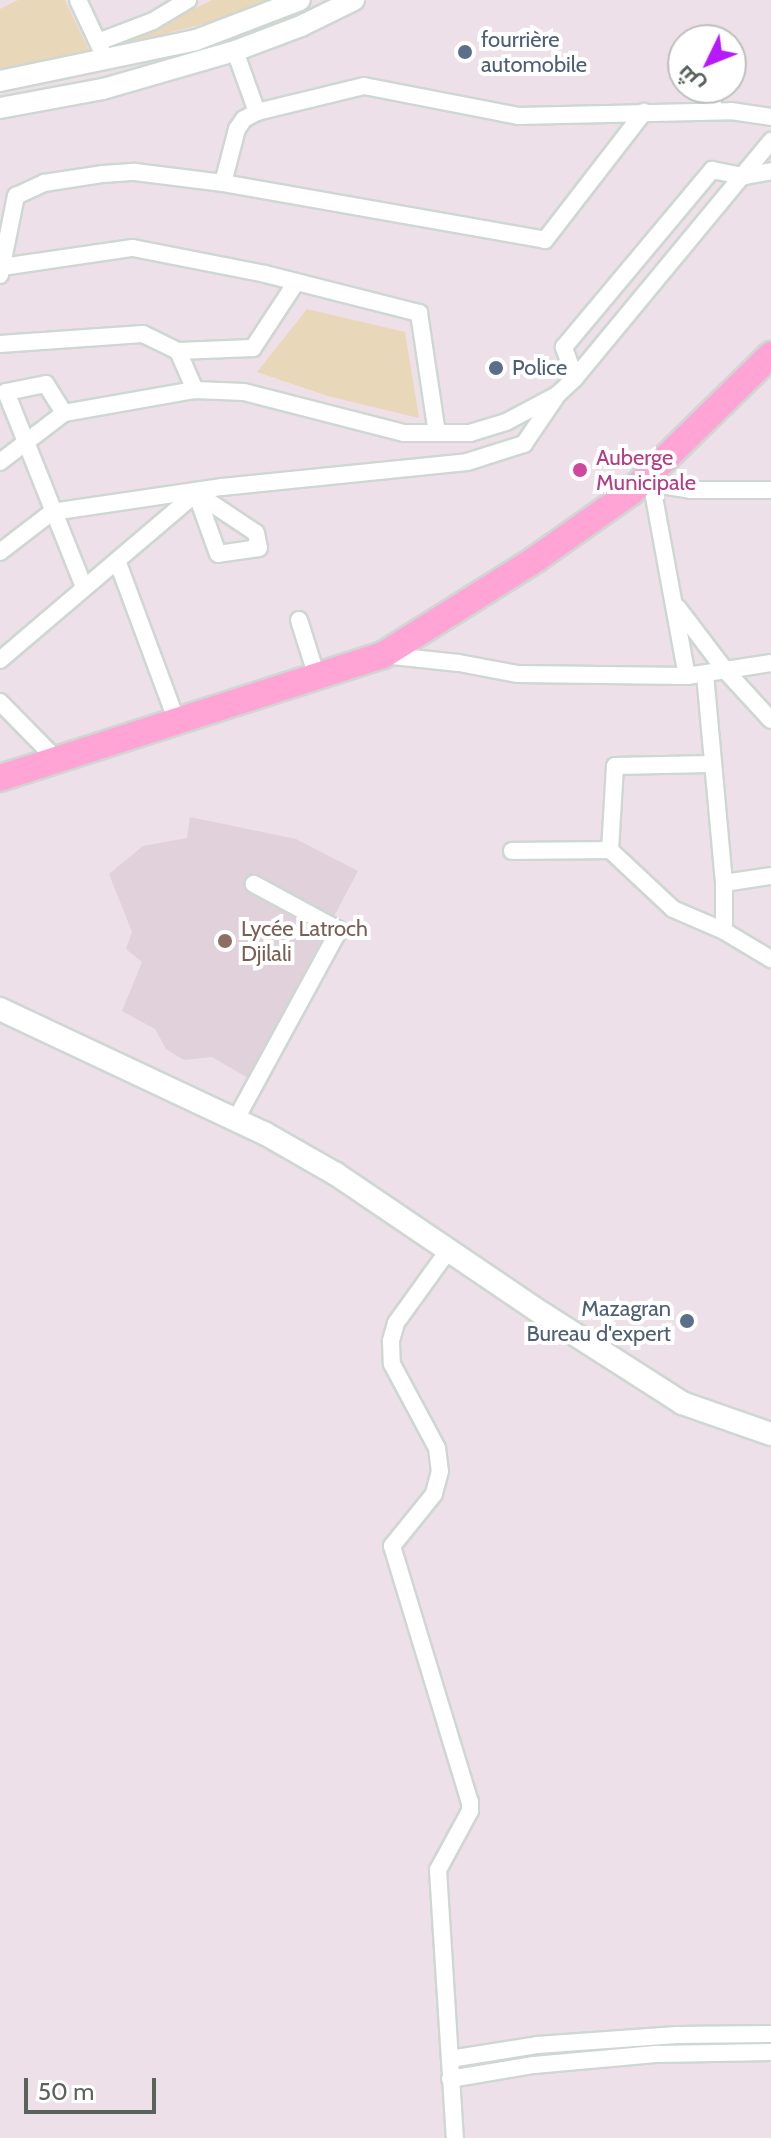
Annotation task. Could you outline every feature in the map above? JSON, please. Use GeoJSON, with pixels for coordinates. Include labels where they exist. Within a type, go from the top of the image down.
{"type":"FeatureCollection","features":[{"type":"Feature","properties":{"kind":"main road"},"geometry":{"type":"LineString","coordinates":[[0,778],[383,655],[536,559],[631,492],[771,355]]}},
{"type":"Feature","properties":{"kind":"main road"},"geometry":{"type":"LineString","coordinates":[[0,1009],[236,1119],[336,1174],[450,1248],[543,1314],[682,1403],[771,1434]]}},
{"type":"Feature","properties":{"kind":"street"},"geometry":{"type":"LineString","coordinates":[[78,0],[102,52]]}},
{"type":"Feature","properties":{"kind":"street"},"geometry":{"type":"LineString","coordinates":[[102,52],[188,0]]}},
{"type":"Feature","properties":{"kind":"street"},"geometry":{"type":"LineString","coordinates":[[0,81],[102,52],[196,40],[300,0]]}},
{"type":"Feature","properties":{"kind":"street"},"geometry":{"type":"LineString","coordinates":[[0,108],[103,89],[235,51],[301,26],[354,0]]}},
{"type":"Feature","properties":{"kind":"street"},"geometry":{"type":"LineString","coordinates":[[235,51],[257,112]]}},
{"type":"Feature","properties":{"kind":"street"},"geometry":{"type":"LineString","coordinates":[[223,183],[237,129],[244,119],[257,112],[364,86],[518,116],[713,111],[771,117]]}},
{"type":"Feature","properties":{"kind":"street"},"geometry":{"type":"LineString","coordinates":[[713,104],[713,111]]}},
{"type":"Feature","properties":{"kind":"street"},"geometry":{"type":"LineString","coordinates":[[437,433],[419,313],[265,274],[133,248],[1,271],[16,196],[44,183],[135,172],[223,183],[545,240],[644,112]]}},
{"type":"Feature","properties":{"kind":"street"},"geometry":{"type":"LineString","coordinates":[[0,552],[52,512],[222,487],[467,462],[524,444],[557,395],[575,378],[771,141]]}},
{"type":"Feature","properties":{"kind":"street"},"geometry":{"type":"LineString","coordinates":[[575,378],[564,347],[712,170],[744,176],[771,171]]}},
{"type":"Feature","properties":{"kind":"street"},"geometry":{"type":"LineString","coordinates":[[0,344],[143,334],[178,351],[253,348],[295,284]]}},
{"type":"Feature","properties":{"kind":"street"},"geometry":{"type":"LineString","coordinates":[[178,351],[195,390]]}},
{"type":"Feature","properties":{"kind":"street"},"geometry":{"type":"LineString","coordinates":[[64,413],[46,384],[6,392],[84,587]]}},
{"type":"Feature","properties":{"kind":"street"},"geometry":{"type":"LineString","coordinates":[[0,462],[64,413],[195,390],[244,392],[404,433],[470,433],[506,422],[557,395]]}},
{"type":"Feature","properties":{"kind":"street"},"geometry":{"type":"LineString","coordinates":[[650,475],[667,486],[691,490],[771,490]]}},
{"type":"Feature","properties":{"kind":"street"},"geometry":{"type":"LineString","coordinates":[[650,475],[675,604],[696,675],[724,883],[724,931]]}},
{"type":"Feature","properties":{"kind":"street"},"geometry":{"type":"LineString","coordinates":[[0,660],[84,587],[118,563],[196,493]]}},
{"type":"Feature","properties":{"kind":"street"},"geometry":{"type":"LineString","coordinates":[[118,563],[176,719]]}},
{"type":"Feature","properties":{"kind":"street"},"geometry":{"type":"LineString","coordinates":[[675,604],[725,670],[771,720]]}},
{"type":"Feature","properties":{"kind":"street"},"geometry":{"type":"LineString","coordinates":[[299,620],[316,674]]}},
{"type":"Feature","properties":{"kind":"street"},"geometry":{"type":"LineString","coordinates":[[383,655],[459,663],[518,674],[696,675],[771,663]]}},
{"type":"Feature","properties":{"kind":"street"},"geometry":{"type":"LineString","coordinates":[[0,702],[55,758]]}},
{"type":"Feature","properties":{"kind":"street"},"geometry":{"type":"LineString","coordinates":[[610,850],[615,766],[710,764]]}},
{"type":"Feature","properties":{"kind":"street"},"geometry":{"type":"LineString","coordinates":[[512,851],[610,850],[673,909],[724,931],[771,959]]}},
{"type":"Feature","properties":{"kind":"street"},"geometry":{"type":"LineString","coordinates":[[724,883],[771,876]]}},
{"type":"Feature","properties":{"kind":"street"},"geometry":{"type":"LineString","coordinates":[[236,1119],[339,930],[254,884]]}},
{"type":"Feature","properties":{"kind":"street"},"geometry":{"type":"LineString","coordinates":[[450,1248],[396,1323],[391,1341],[392,1364],[437,1448],[440,1471],[434,1494],[397,1536],[392,1553],[470,1802],[470,1811],[438,1870],[455,2138]]}},
{"type":"Feature","properties":{"kind":"street"},"geometry":{"type":"LineString","coordinates":[[450,2059],[537,2045],[677,2035],[771,2034]]}},
{"type":"Feature","properties":{"kind":"street"},"geometry":{"type":"LineString","coordinates":[[450,2079],[534,2065],[656,2054],[771,2052]]}},
{"type":"Feature","properties":{"kind":"shaded area"},"geometry":{"type":"Polygon","coordinates":[[[18,0],[65,0],[89,50],[0,69],[0,9],[18,0]]]}},
{"type":"Feature","properties":{"kind":"shaded area"},"geometry":{"type":"Polygon","coordinates":[[[212,0],[270,0],[203,24],[120,45],[212,0]]]}},
{"type":"Feature","properties":{"kind":"shaded area"},"geometry":{"type":"Polygon","coordinates":[[[307,309],[405,332],[419,418],[328,396],[257,372],[307,309]]]}},
{"type":"Feature","properties":{"kind":"shaded area","name":"Lycée Latroch Djilali"},"geometry":{"type":"Polygon","coordinates":[[[190,817],[296,839],[358,871],[248,1078],[212,1057],[184,1060],[166,1049],[155,1029],[122,1011],[142,962],[126,949],[132,932],[109,874],[143,846],[187,838],[190,817]]]}},
{"type":"Feature","properties":{"kind":"place","name":"fourrière automobile"},"geometry":{"type":"Point","coordinates":[465,52]}},
{"type":"Feature","properties":{"kind":"place","name":"Police"},"geometry":{"type":"Point","coordinates":[496,368]}},
{"type":"Feature","properties":{"kind":"place","name":"Auberge Municipale"},"geometry":{"type":"Point","coordinates":[580,470]}},
{"type":"Feature","properties":{"kind":"place","name":"Lycée Latroch Djilali"},"geometry":{"type":"Point","coordinates":[225,941]}},
{"type":"Feature","properties":{"kind":"place","name":"Mazagran Bureau d'expert"},"geometry":{"type":"Point","coordinates":[687,1321]}}]}
